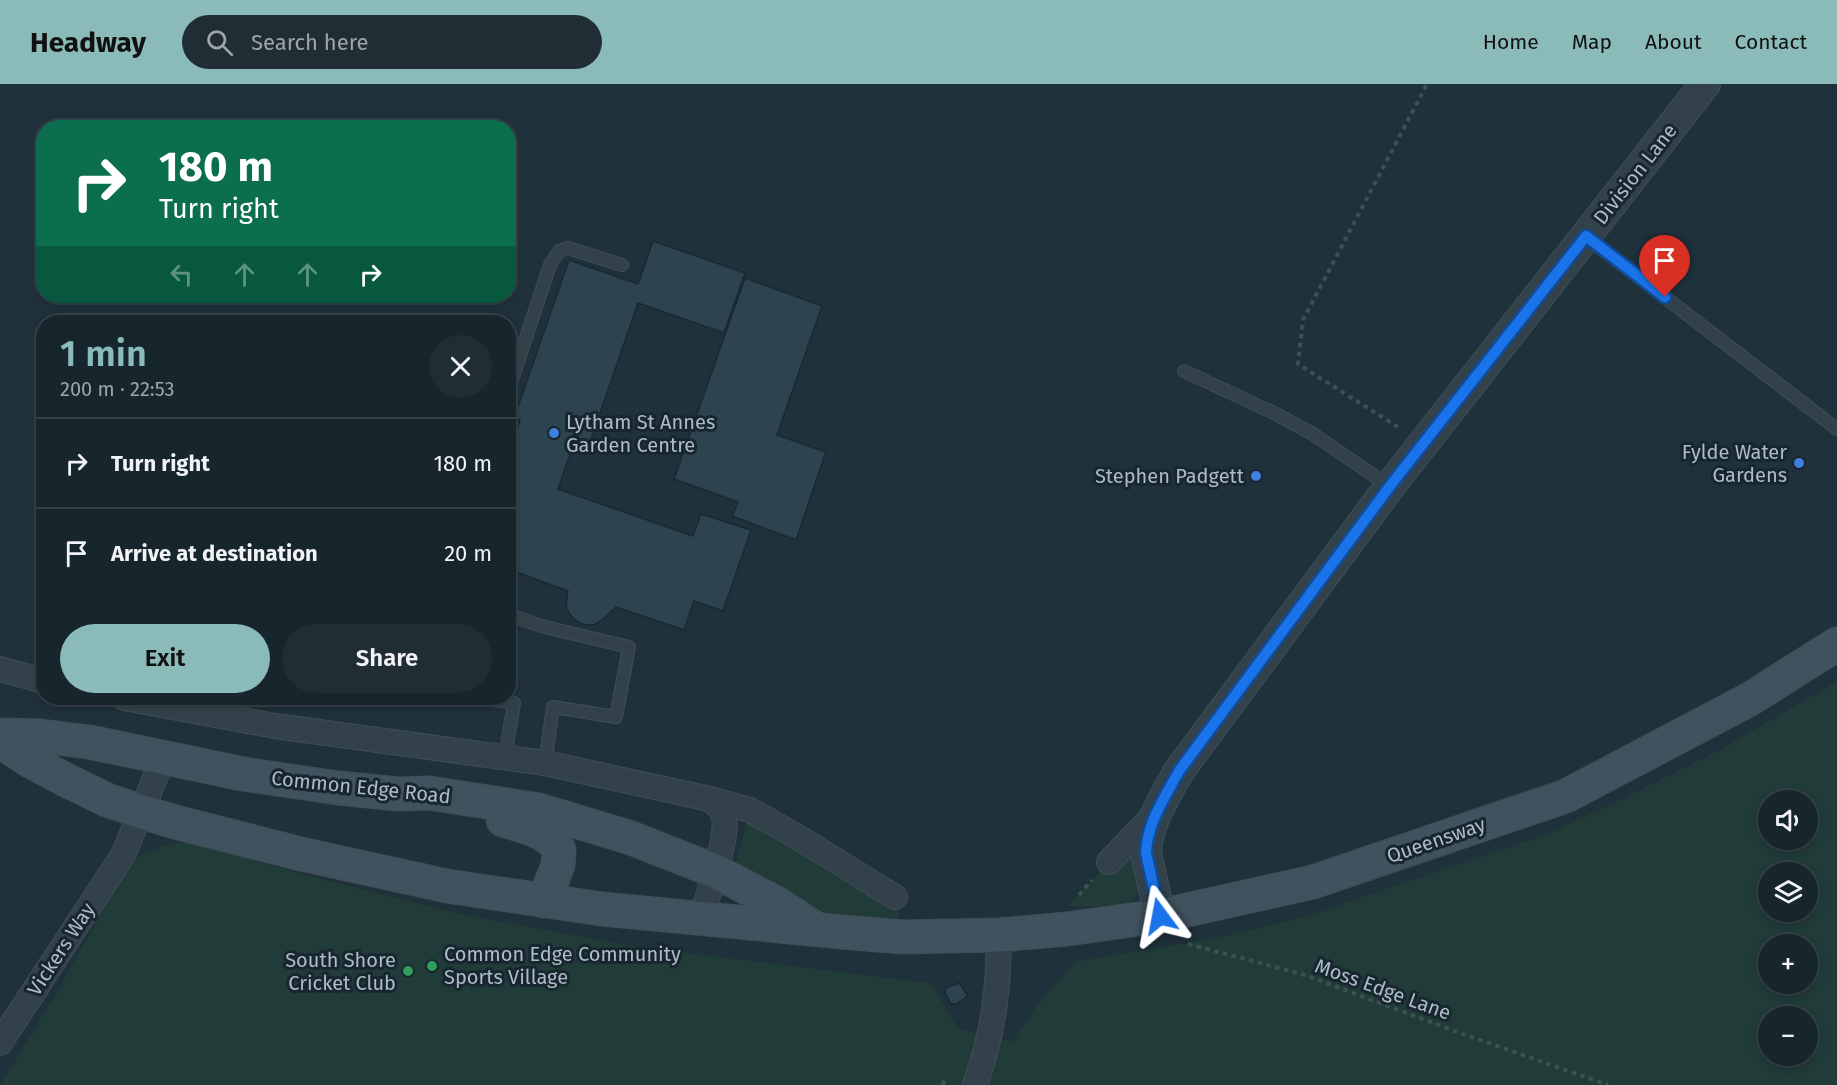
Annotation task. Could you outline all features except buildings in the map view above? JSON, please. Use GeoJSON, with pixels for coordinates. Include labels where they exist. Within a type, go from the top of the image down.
{"type":"FeatureCollection","features":[{"type":"Feature","properties":{"kind":"main road","name":"Queensway"},"geometry":{"type":"LineString","coordinates":[[999,935],[1067,929],[1160,916],[1313,882],[1566,796],[1750,699],[1837,644]]}},
{"type":"Feature","properties":{"kind":"main road","name":"Common Edge Road"},"geometry":{"type":"LineString","coordinates":[[0,735],[41,736],[89,742],[243,774],[338,788],[399,794],[429,793],[539,810],[631,838],[715,871],[776,903],[817,930]]}},
{"type":"Feature","properties":{"kind":"main road","name":"Common Edge Road"},"geometry":{"type":"LineString","coordinates":[[0,741],[30,761],[107,800],[142,812],[301,854],[447,886],[602,909],[817,930],[903,937],[999,935]]}},
{"type":"Feature","properties":{"kind":"main road"},"geometry":{"type":"LineString","coordinates":[[399,794],[429,807],[502,819],[550,839],[559,850],[560,859],[544,901]]}},
{"type":"Feature","properties":{"kind":"street","name":"Division Lane"},"geometry":{"type":"LineString","coordinates":[[1160,916],[1146,853],[1149,832],[1157,812],[1179,771],[1390,486],[1705,84]]}},
{"type":"Feature","properties":{"kind":"street"},"geometry":{"type":"LineString","coordinates":[[0,669],[36,679]]}},
{"type":"Feature","properties":{"kind":"street"},"geometry":{"type":"LineString","coordinates":[[162,705],[275,726],[505,756],[700,795],[750,810],[895,897]]}},
{"type":"Feature","properties":{"kind":"street","name":"Vickers Way"},"geometry":{"type":"LineString","coordinates":[[0,1042],[123,855],[163,759]]}},
{"type":"Feature","properties":{"kind":"street"},"geometry":{"type":"LineString","coordinates":[[702,918],[724,829],[723,814],[710,799]]}},
{"type":"Feature","properties":{"kind":"street"},"geometry":{"type":"LineString","coordinates":[[107,800],[118,823],[123,855]]}},
{"type":"Feature","properties":{"kind":"street","name":"Division Lane"},"geometry":{"type":"LineString","coordinates":[[1109,862],[1157,812]]}},
{"type":"Feature","properties":{"kind":"street","name":"Vickers Way"},"geometry":{"type":"LineString","coordinates":[[123,855],[149,833],[175,822]]}},
{"type":"Feature","properties":{"kind":"street"},"geometry":{"type":"LineString","coordinates":[[975,1085],[991,1036],[997,994],[999,935]]}},
{"type":"Feature","properties":{"kind":"lane"},"geometry":{"type":"LineString","coordinates":[[1586,236],[1837,429]]}},
{"type":"Feature","properties":{"kind":"lane"},"geometry":{"type":"LineString","coordinates":[[516,368],[550,265],[559,251],[568,248],[622,265]]}},
{"type":"Feature","properties":{"kind":"lane"},"geometry":{"type":"LineString","coordinates":[[1184,371],[1304,429],[1390,486]]}},
{"type":"Feature","properties":{"kind":"lane"},"geometry":{"type":"LineString","coordinates":[[516,617],[541,626],[629,647],[616,717],[553,707],[545,763]]}},
{"type":"Feature","properties":{"kind":"lane"},"geometry":{"type":"LineString","coordinates":[[505,756],[514,705]]}},
{"type":"Feature","properties":{"kind":"path"},"geometry":{"type":"LineString","coordinates":[[1424,443],[1298,364],[1303,320],[1427,84]]}},
{"type":"Feature","properties":{"kind":"path","name":"Moss Edge Lane"},"geometry":{"type":"LineString","coordinates":[[1160,916],[1166,938],[1305,975],[1608,1085]]}},
{"type":"Feature","properties":{"kind":"green space"},"geometry":{"type":"Polygon","coordinates":[[[1837,681],[1837,1085],[0,1085],[56,994],[127,867],[144,853],[172,843],[188,842],[455,913],[616,943],[931,983],[958,1028],[1012,1042],[1042,998],[1077,961],[1207,940],[1304,917],[1550,833],[1718,751],[1837,681]]]}},
{"type":"Feature","properties":{"kind":"green space"},"geometry":{"type":"Polygon","coordinates":[[[750,810],[895,897],[903,937],[842,932],[734,870],[750,810]]]}},
{"type":"Feature","properties":{"kind":"green space"},"geometry":{"type":"Polygon","coordinates":[[[1126,845],[1137,858],[1140,892],[1121,907],[1068,906],[1126,845]]]}},
{"type":"Feature","properties":{"kind":"place","name":"Lytham St Annes Garden Centre"},"geometry":{"type":"Point","coordinates":[554,433]}},
{"type":"Feature","properties":{"kind":"place","name":"Fylde Water Gardens"},"geometry":{"type":"Point","coordinates":[1799,463]}},
{"type":"Feature","properties":{"kind":"place","name":"Stephen Padgett"},"geometry":{"type":"Point","coordinates":[1256,476]}},
{"type":"Feature","properties":{"kind":"place","name":"Common Edge Community Sports Village"},"geometry":{"type":"Point","coordinates":[432,966]}},
{"type":"Feature","properties":{"kind":"place","name":"South Shore Cricket Club"},"geometry":{"type":"Point","coordinates":[408,971]}},
{"type":"Feature","properties":{"kind":"route"},"geometry":{"type":"LineString","coordinates":[[1160,916],[1146,853],[1146,842],[1157,812],[1179,771],[1390,486],[1586,236],[1665,297]]}}]}
